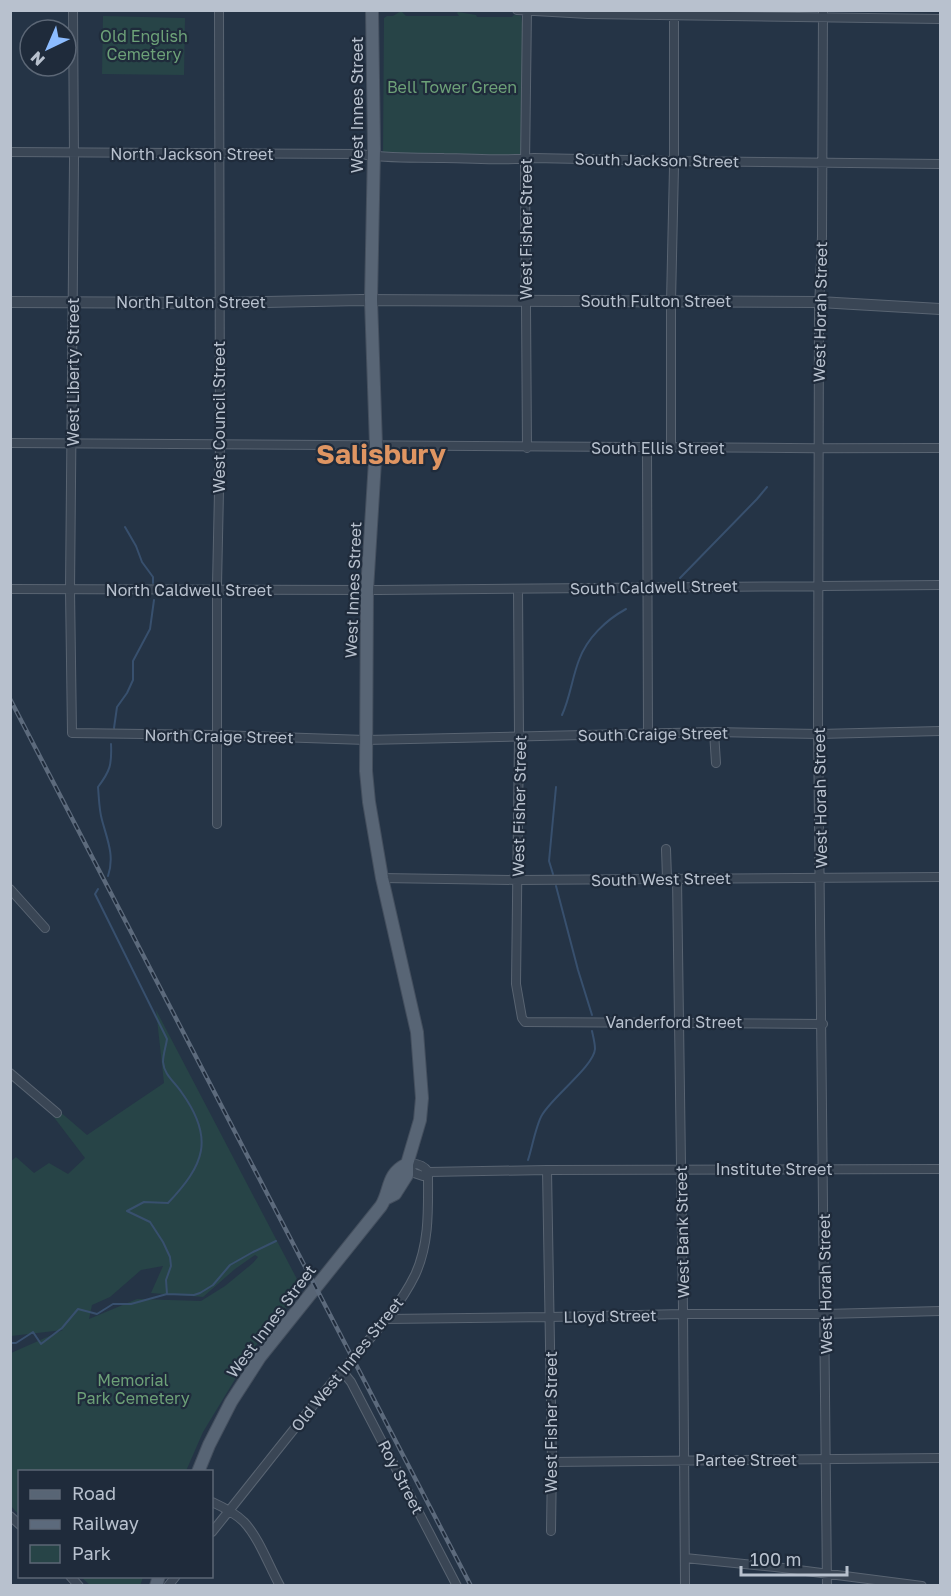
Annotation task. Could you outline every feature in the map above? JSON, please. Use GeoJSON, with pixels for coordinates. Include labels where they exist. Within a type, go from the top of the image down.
{"type":"FeatureCollection","features":[{"type":"Feature","properties":{"kind":"main road","name":"West Innes Street"},"geometry":{"type":"LineString","coordinates":[[199,1470],[231,1402],[260,1357],[385,1199],[386,1190],[395,1173],[407,1164],[420,1120],[422,1098],[417,1032],[382,878],[366,771],[368,590],[376,445],[371,300],[374,157],[372,10]]}},
{"type":"Feature","properties":{"kind":"street","name":"West Liberty Street"},"geometry":{"type":"LineString","coordinates":[[72,733],[70,590],[73,444],[73,10]]}},
{"type":"Feature","properties":{"kind":"street","name":"West Council Street"},"geometry":{"type":"LineString","coordinates":[[217,824],[217,589],[220,444],[219,10]]}},
{"type":"Feature","properties":{"kind":"street"},"geometry":{"type":"LineString","coordinates":[[517,10],[824,13],[940,19]]}},
{"type":"Feature","properties":{"kind":"street","name":"West Fisher Street"},"geometry":{"type":"LineString","coordinates":[[527,11],[525,158],[527,448]]}},
{"type":"Feature","properties":{"kind":"street"},"geometry":{"type":"LineString","coordinates":[[671,448],[674,12]]}},
{"type":"Feature","properties":{"kind":"street","name":"West Horah Street"},"geometry":{"type":"LineString","coordinates":[[824,13],[819,302],[818,585],[827,1586]]}},
{"type":"Feature","properties":{"kind":"street","name":"North Jackson Street"},"geometry":{"type":"LineString","coordinates":[[10,152],[360,154],[374,157]]}},
{"type":"Feature","properties":{"kind":"street","name":"South Jackson Street"},"geometry":{"type":"LineString","coordinates":[[374,157],[940,164]]}},
{"type":"Feature","properties":{"kind":"street","name":"North Fulton Street"},"geometry":{"type":"LineString","coordinates":[[10,302],[219,303],[371,300]]}},
{"type":"Feature","properties":{"kind":"street","name":"South Fulton Street"},"geometry":{"type":"LineString","coordinates":[[371,300],[819,302],[940,309]]}},
{"type":"Feature","properties":{"kind":"street","name":"South Ellis Street"},"geometry":{"type":"LineString","coordinates":[[10,443],[527,448],[940,448]]}},
{"type":"Feature","properties":{"kind":"street"},"geometry":{"type":"LineString","coordinates":[[646,448],[648,733]]}},
{"type":"Feature","properties":{"kind":"street","name":"South Caldwell Street"},"geometry":{"type":"LineString","coordinates":[[368,590],[940,585]]}},
{"type":"Feature","properties":{"kind":"street","name":"North Caldwell Street"},"geometry":{"type":"LineString","coordinates":[[10,589],[368,590]]}},
{"type":"Feature","properties":{"kind":"street","name":"West Fisher Street"},"geometry":{"type":"LineString","coordinates":[[518,589],[516,984],[522,1018],[525,1022]]}},
{"type":"Feature","properties":{"kind":"street","name":"South Craige Street"},"geometry":{"type":"LineString","coordinates":[[366,740],[648,733],[819,734],[940,731]]}},
{"type":"Feature","properties":{"kind":"street"},"geometry":{"type":"LineString","coordinates":[[714,732],[716,763]]}},
{"type":"Feature","properties":{"kind":"street","name":"North Craige Street"},"geometry":{"type":"LineString","coordinates":[[72,733],[366,740]]}},
{"type":"Feature","properties":{"kind":"street"},"geometry":{"type":"LineString","coordinates":[[666,849],[667,878]]}},
{"type":"Feature","properties":{"kind":"street","name":"South West Street"},"geometry":{"type":"LineString","coordinates":[[382,878],[518,880],[940,877]]}},
{"type":"Feature","properties":{"kind":"street","name":"West Bank Street"},"geometry":{"type":"LineString","coordinates":[[677,878],[685,1586]]}},
{"type":"Feature","properties":{"kind":"street"},"geometry":{"type":"LineString","coordinates":[[10,889],[45,928]]}},
{"type":"Feature","properties":{"kind":"street","name":"Vanderford Street"},"geometry":{"type":"LineString","coordinates":[[525,1022],[823,1024]]}},
{"type":"Feature","properties":{"kind":"street"},"geometry":{"type":"LineString","coordinates":[[10,1073],[57,1113]]}},
{"type":"Feature","properties":{"kind":"street","name":"Institute Street"},"geometry":{"type":"LineString","coordinates":[[407,1164],[414,1173],[423,1176],[428,1172],[547,1170],[940,1169]]}},
{"type":"Feature","properties":{"kind":"street","name":"West Fisher Street"},"geometry":{"type":"LineString","coordinates":[[547,1170],[551,1531]]}},
{"type":"Feature","properties":{"kind":"street","name":"Old West Innes Street"},"geometry":{"type":"LineString","coordinates":[[213,1531],[387,1319],[415,1274],[424,1249],[427,1226],[428,1172]]}},
{"type":"Feature","properties":{"kind":"street","name":"Lloyd Street"},"geometry":{"type":"LineString","coordinates":[[387,1319],[940,1311]]}},
{"type":"Feature","properties":{"kind":"street","name":"Roy Street"},"geometry":{"type":"LineString","coordinates":[[342,1371],[351,1382],[453,1584]]}},
{"type":"Feature","properties":{"kind":"street","name":"Partee Street"},"geometry":{"type":"LineString","coordinates":[[552,1462],[940,1458]]}},
{"type":"Feature","properties":{"kind":"street"},"geometry":{"type":"LineString","coordinates":[[213,1502],[230,1510],[251,1531],[279,1586]]}},
{"type":"Feature","properties":{"kind":"street"},"geometry":{"type":"LineString","coordinates":[[685,1558],[922,1586]]}},
{"type":"Feature","properties":{"kind":"green space","name":"Bell Tower Green"},"geometry":{"type":"Polygon","coordinates":[[[401,11],[406,16],[459,16],[458,12],[477,17],[521,16],[523,28],[521,155],[442,157],[383,153],[384,18],[401,11]]]}},
{"type":"Feature","properties":{"kind":"green space","name":"Old English Cemetery"},"geometry":{"type":"Polygon","coordinates":[[[103,16],[185,18],[184,75],[102,74],[103,16]]]}},
{"type":"Feature","properties":{"kind":"green space","name":"Memorial Park Cemetery"},"geometry":{"type":"Polygon","coordinates":[[[156,1010],[299,1283],[296,1282],[302,1289],[254,1348],[203,1432],[186,1470],[18,1470],[18,1514],[11,1506],[11,1353],[63,1330],[11,1336],[10,1162],[16,1157],[34,1173],[49,1163],[68,1174],[85,1158],[53,1116],[58,1110],[87,1135],[164,1083],[156,1010]],[[255,1255],[203,1297],[151,1293],[163,1266],[141,1270],[110,1297],[92,1305],[89,1319],[137,1299],[201,1301],[225,1286],[258,1257],[255,1255]]]}},
{"type":"Feature","properties":{"kind":"green space"},"geometry":{"type":"Polygon","coordinates":[[[82,1578],[143,1578],[140,1586],[90,1585],[82,1578]]]}},
{"type":"Feature","properties":{"kind":"waterway"},"geometry":{"type":"LineString","coordinates":[[680,578],[767,487]]}},
{"type":"Feature","properties":{"kind":"waterway"},"geometry":{"type":"LineString","coordinates":[[125,527],[142,562],[153,577],[153,583]]}},
{"type":"Feature","properties":{"kind":"waterway"},"geometry":{"type":"LineString","coordinates":[[114,728],[117,707],[133,680],[133,661],[150,629],[154,600]]}},
{"type":"Feature","properties":{"kind":"waterway"},"geometry":{"type":"LineString","coordinates":[[562,715],[582,652],[604,624],[626,609]]}},
{"type":"Feature","properties":{"kind":"waterway"},"geometry":{"type":"LineString","coordinates":[[108,876],[111,861],[100,812],[98,787],[109,767],[111,744]]}},
{"type":"Feature","properties":{"kind":"waterway"},"geometry":{"type":"LineString","coordinates":[[553,874],[549,861],[556,787]]}},
{"type":"Feature","properties":{"kind":"waterway"},"geometry":{"type":"LineString","coordinates":[[556,886],[592,1015]]}},
{"type":"Feature","properties":{"kind":"waterway"},"geometry":{"type":"LineString","coordinates":[[98,889],[95,894],[167,1039],[163,1059],[165,1071],[192,1109],[202,1138],[197,1164],[168,1203],[144,1202],[127,1211],[150,1222],[163,1242],[170,1257],[171,1266],[166,1280],[167,1294]]}},
{"type":"Feature","properties":{"kind":"waterway"},"geometry":{"type":"LineString","coordinates":[[528,1160],[542,1115],[593,1056],[595,1049],[592,1031]]}},
{"type":"Feature","properties":{"kind":"waterway"},"geometry":{"type":"LineString","coordinates":[[10,1343],[16,1343],[33,1332],[41,1344],[62,1328],[78,1309],[97,1314],[113,1304],[131,1304],[167,1294],[194,1295],[200,1293],[213,1285],[230,1265],[276,1241]]}},
{"type":"Feature","properties":{"kind":"railway"},"geometry":{"type":"LineString","coordinates":[[10,699],[471,1586]]}},
{"type":"Feature","properties":{"kind":"district","name":"Salisbury"},"geometry":{"type":"Point","coordinates":[381,454]}}]}
